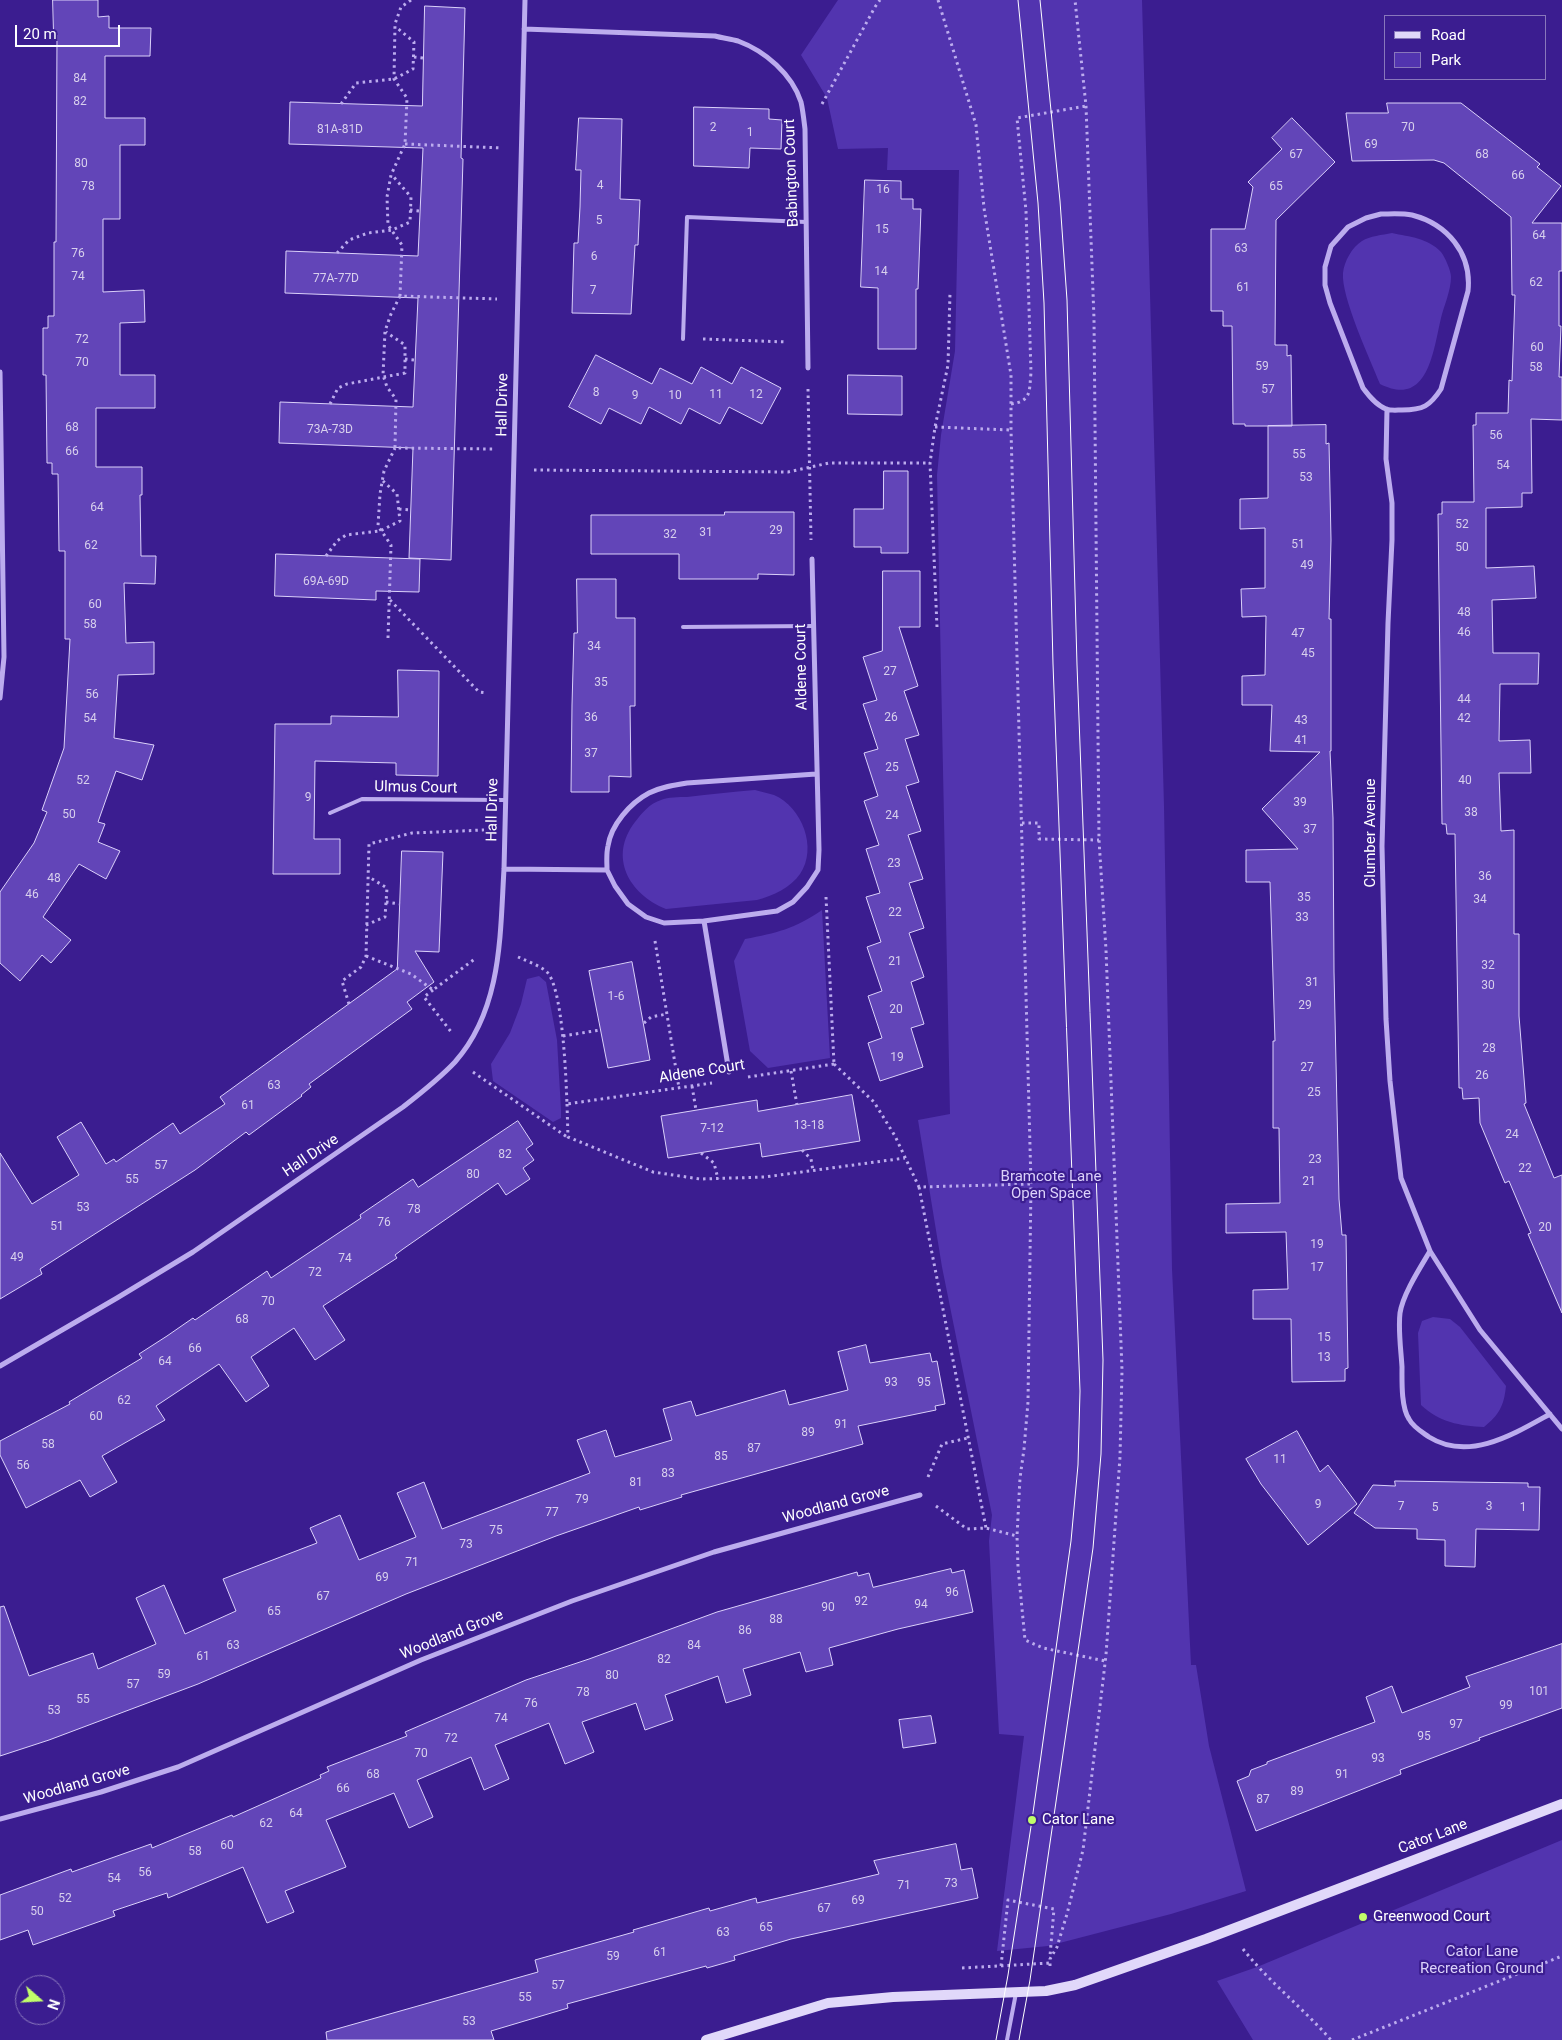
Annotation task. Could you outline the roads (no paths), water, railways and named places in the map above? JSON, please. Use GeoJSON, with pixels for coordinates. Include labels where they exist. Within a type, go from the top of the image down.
{"type":"FeatureCollection","features":[{"type":"Feature","properties":{"kind":"street","name":"Hall Drive"},"geometry":{"type":"LineString","coordinates":[[0,1366],[192,1252],[403,1107],[432,1085],[456,1061],[485,1012],[492,990],[500,947],[504,869],[525,0]]}},
{"type":"Feature","properties":{"kind":"street","name":"Babington Court"},"geometry":{"type":"LineString","coordinates":[[524,29],[715,36],[738,41],[762,54],[778,66],[794,87],[801,103],[805,129],[808,368]]}},
{"type":"Feature","properties":{"kind":"street"},"geometry":{"type":"LineString","coordinates":[[1381,214],[1410,215],[1432,222],[1448,233],[1458,245],[1467,268],[1468,291],[1441,389],[1433,401],[1422,408],[1412,410],[1387,410],[1374,401],[1363,388],[1324,286],[1325,267],[1331,246],[1348,227],[1366,218],[1381,214]]}},
{"type":"Feature","properties":{"kind":"street"},"geometry":{"type":"LineString","coordinates":[[0,372],[4,657],[0,698]]}},
{"type":"Feature","properties":{"kind":"street","name":"Clumber Avenue"},"geometry":{"type":"LineString","coordinates":[[1387,410],[1386,459],[1392,503],[1392,540],[1382,846],[1386,1019],[1390,1081],[1401,1178],[1430,1251],[1480,1330],[1562,1429]]}},
{"type":"Feature","properties":{"kind":"street","name":"Aldene Court"},"geometry":{"type":"LineString","coordinates":[[729,1072],[704,921],[777,910],[793,902],[808,887],[818,870],[812,559]]}},
{"type":"Feature","properties":{"kind":"street"},"geometry":{"type":"LineString","coordinates":[[704,921],[664,923],[652,919],[628,904],[615,886],[607,870],[608,846],[615,826],[630,807],[648,794],[667,787],[687,783],[816,774]]}},
{"type":"Feature","properties":{"kind":"street"},"geometry":{"type":"LineString","coordinates":[[504,869],[607,870]]}},
{"type":"Feature","properties":{"kind":"street"},"geometry":{"type":"LineString","coordinates":[[1430,1251],[1414,1278],[1400,1312],[1402,1393],[1408,1419],[1420,1431],[1437,1442],[1457,1447],[1488,1443],[1507,1438],[1550,1414]]}},
{"type":"Feature","properties":{"kind":"street","name":"Woodland Grove"},"geometry":{"type":"LineString","coordinates":[[0,1819],[101,1792],[178,1767],[421,1660],[572,1600],[714,1552],[920,1495]]}},
{"type":"Feature","properties":{"kind":"street","name":"Cator Lane"},"geometry":{"type":"LineString","coordinates":[[706,2040],[828,2003],[893,1997],[1046,1991],[1075,1985],[1228,1930],[1562,1804]]}},
{"type":"Feature","properties":{"kind":"lane"},"geometry":{"type":"LineString","coordinates":[[683,339],[687,217],[806,222]]}},
{"type":"Feature","properties":{"kind":"lane"},"geometry":{"type":"LineString","coordinates":[[683,627],[813,626]]}},
{"type":"Feature","properties":{"kind":"lane","name":"Ulmus Court"},"geometry":{"type":"LineString","coordinates":[[330,813],[362,799],[505,800]]}},
{"type":"Feature","properties":{"kind":"lane"},"geometry":{"type":"LineString","coordinates":[[1008,2040],[1016,1993]]}},
{"type":"Feature","properties":{"kind":"tram line"},"geometry":{"type":"LineString","coordinates":[[996,2040],[1032,1820],[1071,1541],[1078,1465],[1080,1391],[1053,664],[1044,303],[1038,203],[1018,0]]}},
{"type":"Feature","properties":{"kind":"tram line"},"geometry":{"type":"LineString","coordinates":[[1019,2040],[1030,1980],[1093,1548],[1101,1454],[1103,1360],[1077,665],[1067,300],[1060,201],[1040,0]]}},
{"type":"Feature","properties":{"kind":"place","name":"Cator Lane"},"geometry":{"type":"Point","coordinates":[1032,1820]}},
{"type":"Feature","properties":{"kind":"place","name":"Greenwood Court"},"geometry":{"type":"Point","coordinates":[1363,1917]}},
{"type":"Feature","properties":{"kind":"park label","name":"Bramcote Lane Open Space"},"geometry":{"type":"Point","coordinates":[1051,1186]}},
{"type":"Feature","properties":{"kind":"park label","name":"Cator Lane Recreation Ground"},"geometry":{"type":"Point","coordinates":[1482,1960]}}]}
